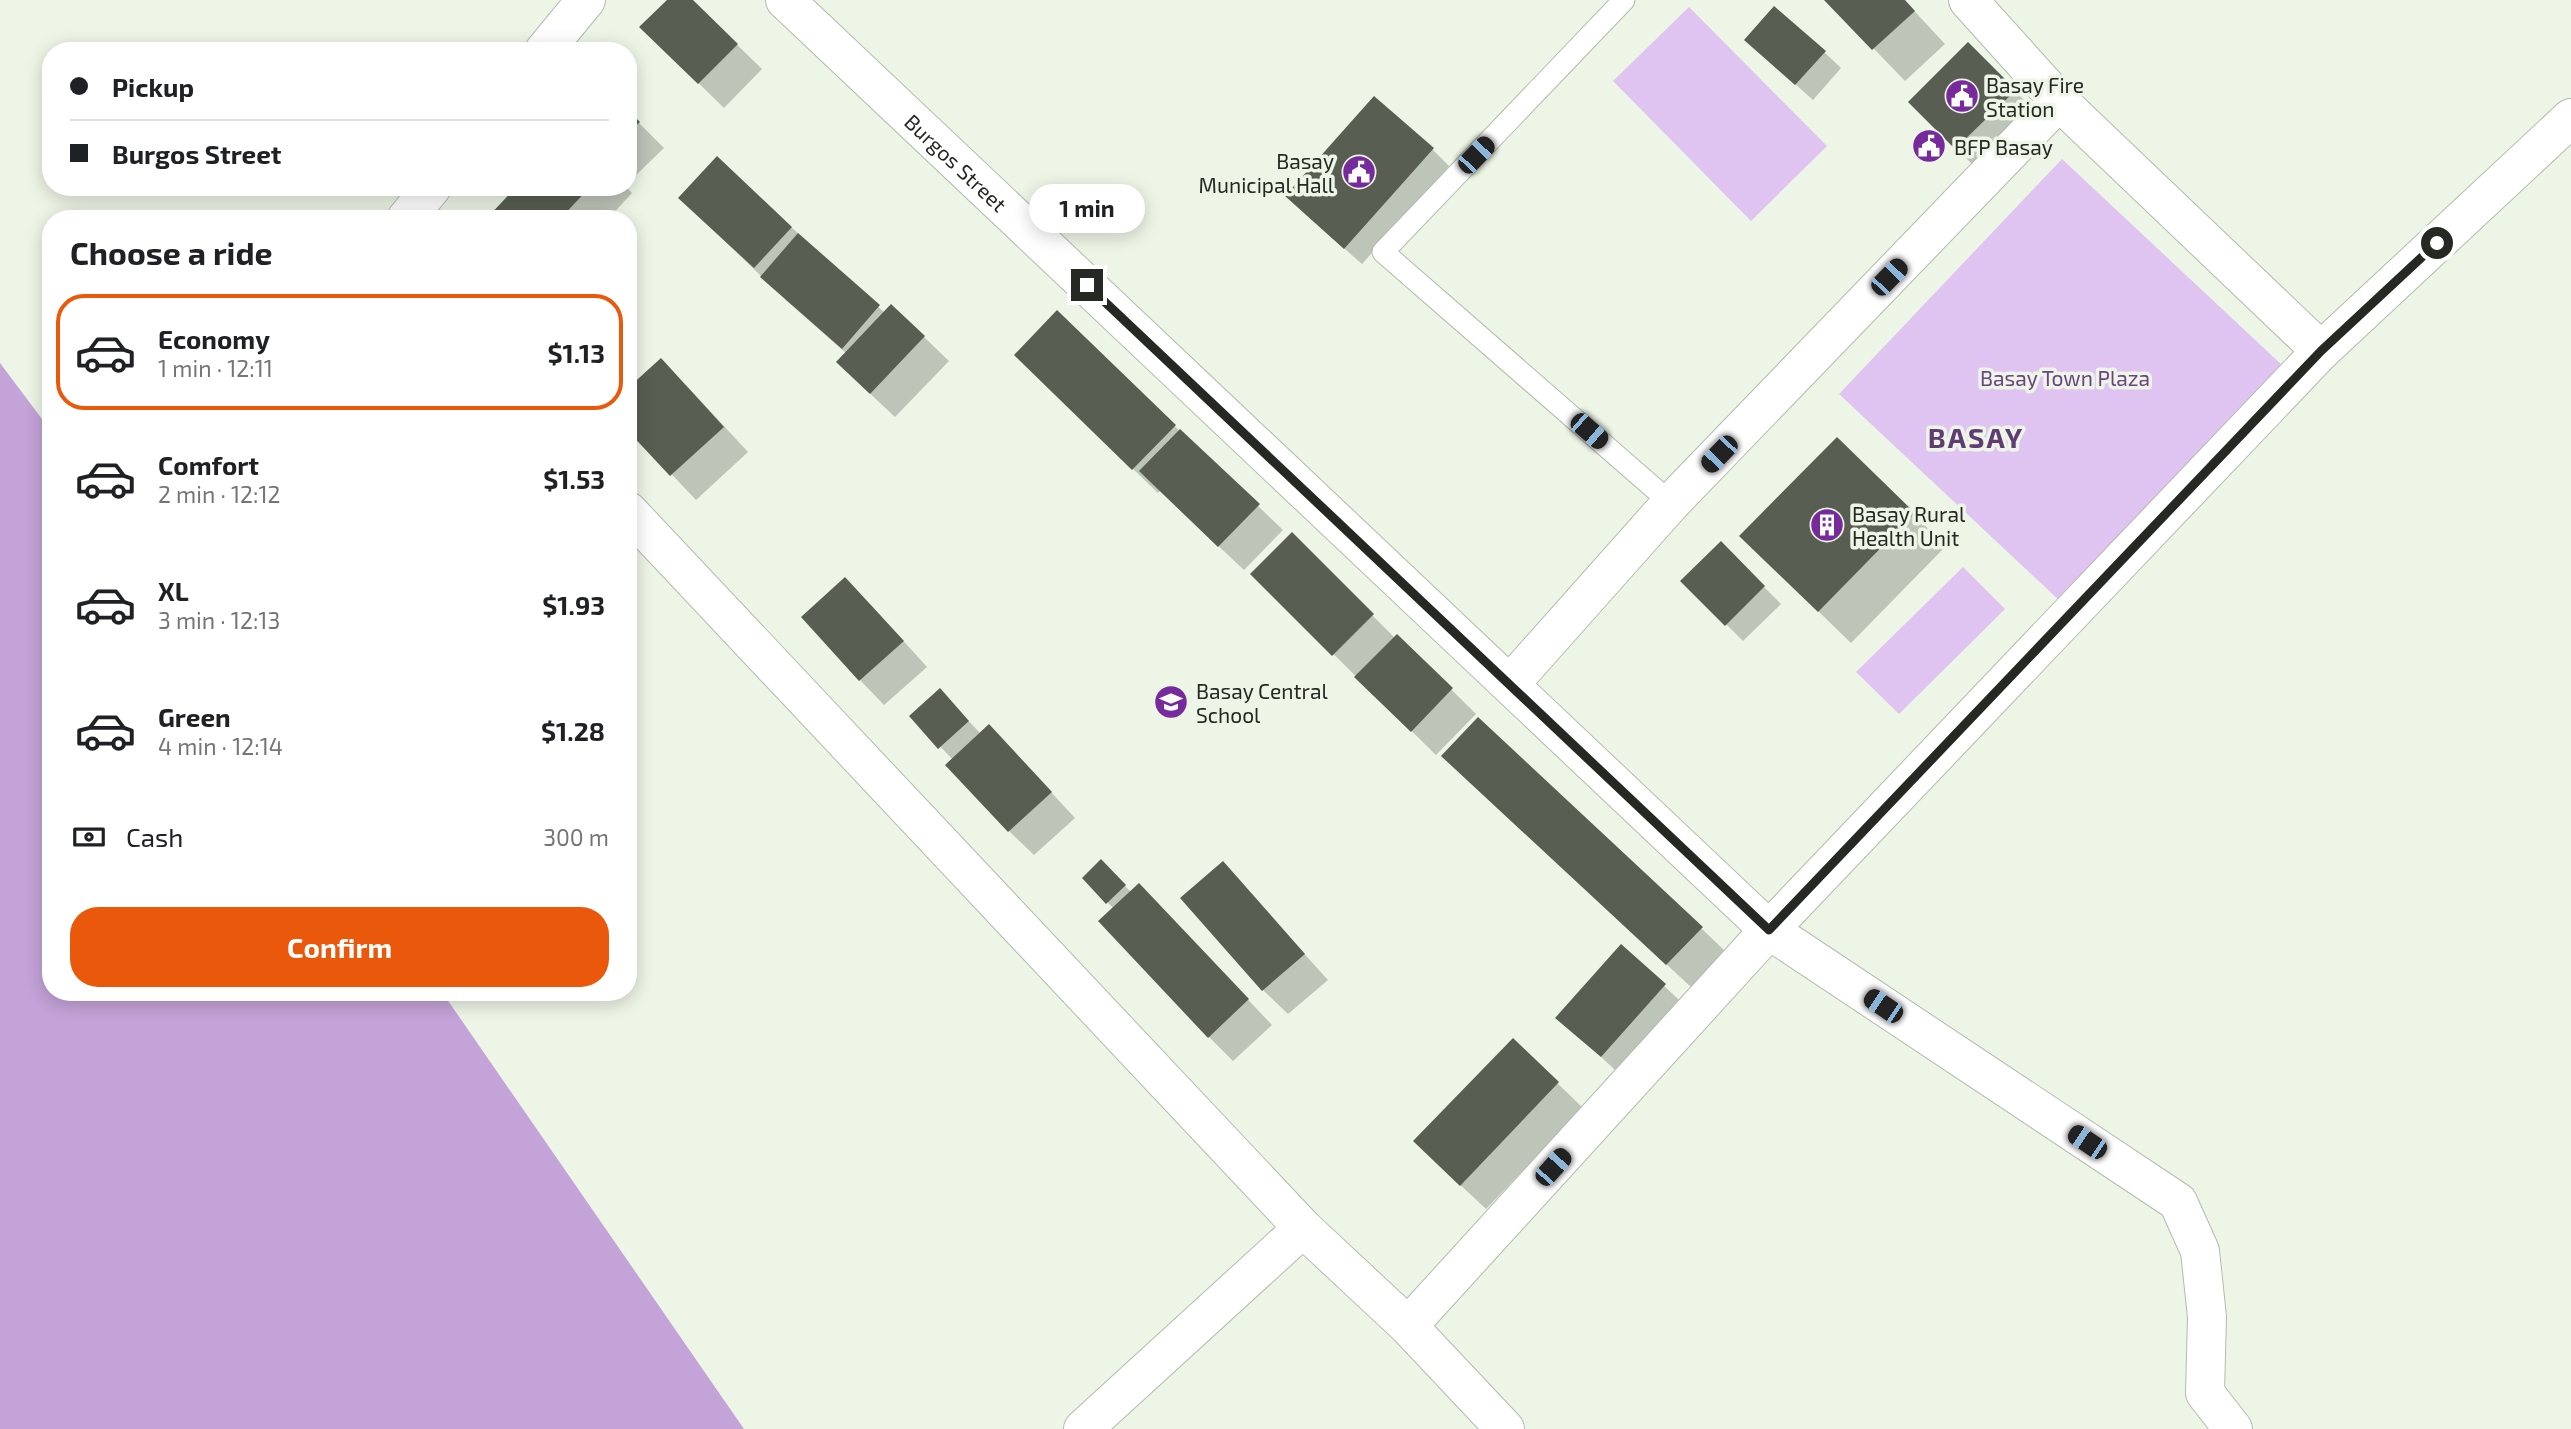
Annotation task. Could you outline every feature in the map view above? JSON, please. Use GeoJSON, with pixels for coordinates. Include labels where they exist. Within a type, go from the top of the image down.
{"type":"FeatureCollection","features":[{"type":"Feature","properties":{"kind":"street"},"geometry":{"type":"LineString","coordinates":[[551,42],[586,0]]}},
{"type":"Feature","properties":{"kind":"street","name":"Burgos Street"},"geometry":{"type":"LineString","coordinates":[[785,0],[1769,930],[2178,1202],[2200,1251],[2207,1317],[2205,1393],[2233,1429]]}},
{"type":"Feature","properties":{"kind":"street"},"geometry":{"type":"LineString","coordinates":[[1968,0],[2059,101],[2321,351]]}},
{"type":"Feature","properties":{"kind":"street"},"geometry":{"type":"LineString","coordinates":[[1510,684],[1671,503],[2059,101]]}},
{"type":"Feature","properties":{"kind":"street"},"geometry":{"type":"LineString","coordinates":[[1409,1326],[1769,930],[2321,351],[2571,118]]}},
{"type":"Feature","properties":{"kind":"street"},"geometry":{"type":"LineString","coordinates":[[413,210],[425,196]]}},
{"type":"Feature","properties":{"kind":"street"},"geometry":{"type":"LineString","coordinates":[[637,521],[1304,1228],[1409,1326],[1505,1429]]}},
{"type":"Feature","properties":{"kind":"street"},"geometry":{"type":"LineString","coordinates":[[1083,1429],[1304,1228]]}},
{"type":"Feature","properties":{"kind":"lane"},"geometry":{"type":"LineString","coordinates":[[1624,0],[1383,252],[1671,503]]}},
{"type":"Feature","properties":{"kind":"green space"},"geometry":{"type":"Polygon","coordinates":[[[1689,7],[1827,146],[1751,221],[1613,81],[1689,7]]]}},
{"type":"Feature","properties":{"kind":"green space","name":"Basay Town Plaza"},"geometry":{"type":"Polygon","coordinates":[[[2062,159],[2283,366],[2061,602],[1839,394],[2062,159]]]}},
{"type":"Feature","properties":{"kind":"green space"},"geometry":{"type":"Polygon","coordinates":[[[1963,567],[2005,609],[1899,714],[1856,672],[1963,567]]]}},
{"type":"Feature","properties":{"kind":"shaded area"},"geometry":{"type":"Polygon","coordinates":[[[0,363],[42,419],[42,1001],[448,1001],[744,1429],[0,1429],[0,363]]]}},
{"type":"Feature","properties":{"kind":"building"},"geometry":{"type":"Polygon","coordinates":[[[667,0],[693,0],[738,44],[698,84],[639,27],[667,0]]]}},
{"type":"Feature","properties":{"kind":"building"},"geometry":{"type":"Polygon","coordinates":[[[1824,0],[1905,0],[1915,11],[1872,50],[1824,0]]]}},
{"type":"Feature","properties":{"kind":"building"},"geometry":{"type":"Polygon","coordinates":[[[1774,6],[1826,51],[1795,85],[1744,40],[1774,6]]]}},
{"type":"Feature","properties":{"kind":"building","name":"Basay Fire Station"},"geometry":{"type":"Polygon","coordinates":[[[1968,42],[2016,90],[1955,149],[1908,102],[1968,42]]]}},
{"type":"Feature","properties":{"kind":"building","name":"Basay Municipal Hall"},"geometry":{"type":"Polygon","coordinates":[[[1374,96],[1434,148],[1344,249],[1285,196],[1374,96]]]}},
{"type":"Feature","properties":{"kind":"building"},"geometry":{"type":"Polygon","coordinates":[[[717,156],[792,227],[754,268],[678,198],[717,156]]]}},
{"type":"Feature","properties":{"kind":"building"},"geometry":{"type":"Polygon","coordinates":[[[508,196],[582,196],[568,210],[494,210],[508,196]]]}},
{"type":"Feature","properties":{"kind":"building"},"geometry":{"type":"Polygon","coordinates":[[[798,233],[880,305],[842,349],[760,277],[798,233]]]}},
{"type":"Feature","properties":{"kind":"building"},"geometry":{"type":"Polygon","coordinates":[[[891,304],[925,336],[870,394],[836,362],[891,304]]]}},
{"type":"Feature","properties":{"kind":"building"},"geometry":{"type":"Polygon","coordinates":[[[1057,310],[1176,425],[1132,470],[1014,355],[1057,310]]]}},
{"type":"Feature","properties":{"kind":"building"},"geometry":{"type":"Polygon","coordinates":[[[661,358],[724,427],[670,476],[637,441],[637,380],[661,358]]]}},
{"type":"Feature","properties":{"kind":"building"},"geometry":{"type":"Polygon","coordinates":[[[1180,429],[1260,504],[1218,547],[1139,471],[1180,429]]]}},
{"type":"Feature","properties":{"kind":"building","name":"Basay Rural Health Unit"},"geometry":{"type":"Polygon","coordinates":[[[1837,437],[1915,513],[1818,612],[1739,536],[1837,437]]]}},
{"type":"Feature","properties":{"kind":"building"},"geometry":{"type":"Polygon","coordinates":[[[1292,532],[1374,614],[1332,656],[1250,574],[1292,532]]]}},
{"type":"Feature","properties":{"kind":"building"},"geometry":{"type":"Polygon","coordinates":[[[1721,541],[1765,586],[1725,626],[1680,581],[1721,541]]]}},
{"type":"Feature","properties":{"kind":"building"},"geometry":{"type":"Polygon","coordinates":[[[845,577],[904,641],[859,681],[801,617],[845,577]]]}},
{"type":"Feature","properties":{"kind":"building"},"geometry":{"type":"Polygon","coordinates":[[[1397,634],[1453,688],[1411,732],[1354,677],[1397,634]]]}},
{"type":"Feature","properties":{"kind":"building"},"geometry":{"type":"Polygon","coordinates":[[[940,688],[969,721],[938,749],[909,716],[940,688]]]}},
{"type":"Feature","properties":{"kind":"building"},"geometry":{"type":"Polygon","coordinates":[[[1478,717],[1703,927],[1666,965],[1441,756],[1478,717]]]}},
{"type":"Feature","properties":{"kind":"building"},"geometry":{"type":"Polygon","coordinates":[[[989,724],[1052,792],[1008,832],[945,765],[989,724]]]}},
{"type":"Feature","properties":{"kind":"building"},"geometry":{"type":"Polygon","coordinates":[[[1101,859],[1126,885],[1106,904],[1082,878],[1101,859]]]}},
{"type":"Feature","properties":{"kind":"building"},"geometry":{"type":"Polygon","coordinates":[[[1223,861],[1305,954],[1262,991],[1180,898],[1223,861]]]}},
{"type":"Feature","properties":{"kind":"building"},"geometry":{"type":"Polygon","coordinates":[[[1139,883],[1249,999],[1208,1038],[1098,921],[1139,883]]]}},
{"type":"Feature","properties":{"kind":"building"},"geometry":{"type":"Polygon","coordinates":[[[1621,944],[1666,984],[1601,1057],[1555,1018],[1621,944]]]}},
{"type":"Feature","properties":{"kind":"building"},"geometry":{"type":"Polygon","coordinates":[[[1513,1038],[1559,1082],[1460,1186],[1413,1141],[1513,1038]]]}},
{"type":"Feature","properties":{"kind":"place","name":"Basay Fire Station"},"geometry":{"type":"Point","coordinates":[1962,96]}},
{"type":"Feature","properties":{"kind":"place","name":"BFP Basay"},"geometry":{"type":"Point","coordinates":[1929,146]}},
{"type":"Feature","properties":{"kind":"place","name":"Basay Municipal Hall"},"geometry":{"type":"Point","coordinates":[1359,172]}},
{"type":"Feature","properties":{"kind":"place","name":"Basay Rural Health Unit"},"geometry":{"type":"Point","coordinates":[1827,525]}},
{"type":"Feature","properties":{"kind":"place","name":"Basay Central School"},"geometry":{"type":"Point","coordinates":[1171,702]}},
{"type":"Feature","properties":{"kind":"district","name":"BASAY"},"geometry":{"type":"Point","coordinates":[1976,437]}},
{"type":"Feature","properties":{"kind":"route"},"geometry":{"type":"LineString","coordinates":[[1087,285],[1769,930],[2321,351],[2437,243]]}}]}
